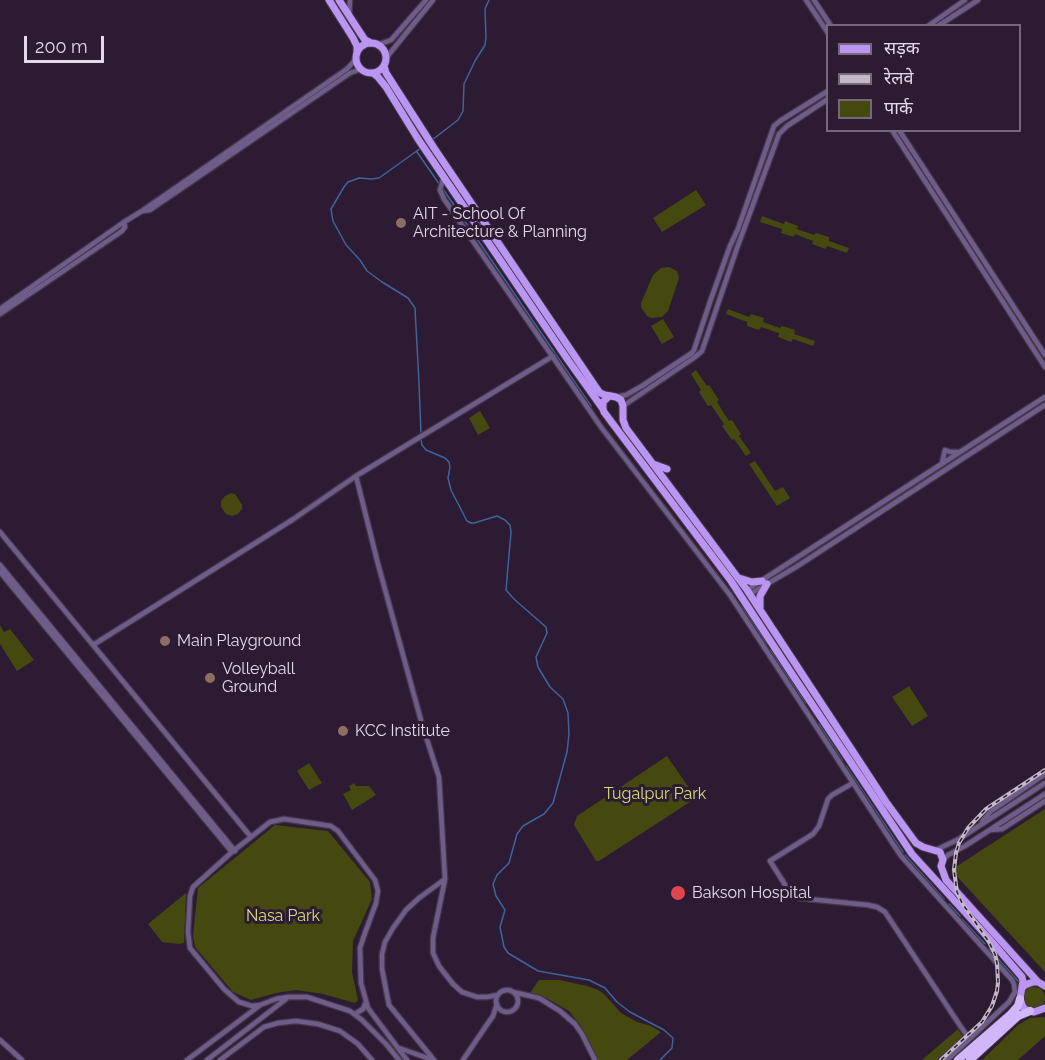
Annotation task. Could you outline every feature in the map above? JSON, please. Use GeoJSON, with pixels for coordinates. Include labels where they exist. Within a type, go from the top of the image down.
{"type":"FeatureCollection","features":[{"type":"Feature","properties":{"kind":"highway"},"geometry":{"type":"LineString","coordinates":[[958,1060],[1011,1014],[1018,1006],[1020,999]]}},
{"type":"Feature","properties":{"kind":"highway"},"geometry":{"type":"LineString","coordinates":[[970,1060],[1018,1016],[1030,1011]]}},
{"type":"Feature","properties":{"kind":"highway"},"geometry":{"type":"LineString","coordinates":[[976,1060],[981,1051]]}},
{"type":"Feature","properties":{"kind":"main road"},"geometry":{"type":"LineString","coordinates":[[329,0],[357,46],[357,64],[361,69],[374,73],[378,77],[422,137]]}},
{"type":"Feature","properties":{"kind":"main road"},"geometry":{"type":"LineString","coordinates":[[339,0],[365,40],[384,50],[386,73],[430,150],[600,393],[621,400],[626,428],[737,576],[886,802],[916,843],[940,852],[946,880],[1041,984]]}},
{"type":"Feature","properties":{"kind":"main road"},"geometry":{"type":"LineString","coordinates":[[357,56],[363,46],[374,44]]}},
{"type":"Feature","properties":{"kind":"main road"},"geometry":{"type":"LineString","coordinates":[[374,73],[384,66]]}},
{"type":"Feature","properties":{"kind":"main road"},"geometry":{"type":"LineString","coordinates":[[430,150],[442,183],[605,412],[732,580],[912,854],[1022,976],[1020,999],[1023,1007],[1030,1011],[1044,1010]]}},
{"type":"Feature","properties":{"kind":"main road"},"geometry":{"type":"LineString","coordinates":[[614,397],[608,397],[603,402],[605,412],[614,417],[620,414],[623,408]]}},
{"type":"Feature","properties":{"kind":"main road"},"geometry":{"type":"LineString","coordinates":[[653,464],[667,469]]}},
{"type":"Feature","properties":{"kind":"main road"},"geometry":{"type":"LineString","coordinates":[[689,525],[693,520],[697,526],[698,523]]}},
{"type":"Feature","properties":{"kind":"main road"},"geometry":{"type":"LineString","coordinates":[[707,522],[707,534]]}},
{"type":"Feature","properties":{"kind":"main road"},"geometry":{"type":"LineString","coordinates":[[737,576],[745,581],[764,582],[760,596],[762,612]]}},
{"type":"Feature","properties":{"kind":"main road"},"geometry":{"type":"LineString","coordinates":[[786,664],[794,672],[795,664]]}},
{"type":"Feature","properties":{"kind":"main road"},"geometry":{"type":"LineString","coordinates":[[839,762],[850,762]]}},
{"type":"Feature","properties":{"kind":"main road"},"geometry":{"type":"LineString","coordinates":[[924,868],[922,857],[933,850]]}},
{"type":"Feature","properties":{"kind":"main road"},"geometry":{"type":"LineString","coordinates":[[924,868],[935,871],[942,863]]}},
{"type":"Feature","properties":{"kind":"main road"},"geometry":{"type":"LineString","coordinates":[[1022,988],[1029,983],[1041,984]]}},
{"type":"Feature","properties":{"kind":"street"},"geometry":{"type":"LineString","coordinates":[[349,15],[350,0]]}},
{"type":"Feature","properties":{"kind":"street"},"geometry":{"type":"LineString","coordinates":[[374,44],[383,44],[396,36],[426,0]]}},
{"type":"Feature","properties":{"kind":"street"},"geometry":{"type":"LineString","coordinates":[[386,58],[433,0]]}},
{"type":"Feature","properties":{"kind":"street"},"geometry":{"type":"LineString","coordinates":[[806,0],[826,30]]}},
{"type":"Feature","properties":{"kind":"street"},"geometry":{"type":"LineString","coordinates":[[814,0],[830,24]]}},
{"type":"Feature","properties":{"kind":"street"},"geometry":{"type":"LineString","coordinates":[[931,24],[965,0]]}},
{"type":"Feature","properties":{"kind":"street"},"geometry":{"type":"LineString","coordinates":[[941,24],[978,0]]}},
{"type":"Feature","properties":{"kind":"street"},"geometry":{"type":"LineString","coordinates":[[0,309],[346,69],[357,56]]}},
{"type":"Feature","properties":{"kind":"street"},"geometry":{"type":"LineString","coordinates":[[142,211],[150,210],[350,73],[361,69]]}},
{"type":"Feature","properties":{"kind":"street"},"geometry":{"type":"LineString","coordinates":[[614,397],[626,395],[692,353],[698,343],[722,270],[724,254],[738,229],[775,125],[826,92]]}},
{"type":"Feature","properties":{"kind":"street"},"geometry":{"type":"LineString","coordinates":[[623,408],[660,384],[702,351],[779,134],[787,126],[826,100]]}},
{"type":"Feature","properties":{"kind":"street"},"geometry":{"type":"LineString","coordinates":[[893,132],[1045,367]]}},
{"type":"Feature","properties":{"kind":"street"},"geometry":{"type":"LineString","coordinates":[[900,132],[1045,355]]}},
{"type":"Feature","properties":{"kind":"street"},"geometry":{"type":"LineString","coordinates":[[442,183],[444,199],[602,427],[723,586],[901,856],[1012,980],[1015,988],[1009,1002],[941,1060]]}},
{"type":"Feature","properties":{"kind":"street"},"geometry":{"type":"LineString","coordinates":[[0,314],[122,231],[125,227],[124,222]]}},
{"type":"Feature","properties":{"kind":"street"},"geometry":{"type":"LineString","coordinates":[[93,645],[291,520],[356,476],[553,356]]}},
{"type":"Feature","properties":{"kind":"street"},"geometry":{"type":"LineString","coordinates":[[748,592],[1045,397]]}},
{"type":"Feature","properties":{"kind":"street"},"geometry":{"type":"LineString","coordinates":[[764,582],[796,567],[1018,426],[1045,405]]}},
{"type":"Feature","properties":{"kind":"street"},"geometry":{"type":"LineString","coordinates":[[940,465],[943,462],[945,450],[962,451]]}},
{"type":"Feature","properties":{"kind":"street"},"geometry":{"type":"LineString","coordinates":[[356,476],[420,718],[439,777],[445,879],[433,938],[433,953],[439,966],[462,992],[477,997],[487,997],[498,995],[504,990],[526,994],[555,1006],[575,1024],[595,1060]]}},
{"type":"Feature","properties":{"kind":"street"},"geometry":{"type":"LineString","coordinates":[[0,532],[251,837]]}},
{"type":"Feature","properties":{"kind":"street"},"geometry":{"type":"LineString","coordinates":[[0,565],[233,851]]}},
{"type":"Feature","properties":{"kind":"street"},"geometry":{"type":"LineString","coordinates":[[0,572],[233,851]]}},
{"type":"Feature","properties":{"kind":"street"},"geometry":{"type":"LineString","coordinates":[[765,649],[770,639]]}},
{"type":"Feature","properties":{"kind":"street"},"geometry":{"type":"LineString","coordinates":[[981,824],[990,812],[1045,774]]}},
{"type":"Feature","properties":{"kind":"street"},"geometry":{"type":"LineString","coordinates":[[853,783],[828,799],[819,826],[813,834],[770,861],[789,891],[798,898],[873,906],[885,912],[968,1037]]}},
{"type":"Feature","properties":{"kind":"street"},"geometry":{"type":"LineString","coordinates":[[933,850],[958,839],[1045,783]]}},
{"type":"Feature","properties":{"kind":"street"},"geometry":{"type":"LineString","coordinates":[[942,863],[948,855],[1045,794]]}},
{"type":"Feature","properties":{"kind":"street"},"geometry":{"type":"LineString","coordinates":[[990,830],[1002,829],[1045,801]]}},
{"type":"Feature","properties":{"kind":"street"},"geometry":{"type":"LineString","coordinates":[[399,1060],[355,1014],[328,1003],[307,997],[288,997],[260,1005],[244,1004],[232,997],[190,948],[188,940],[190,896],[193,887],[270,822],[284,819],[331,826],[338,831],[375,880],[378,891],[376,903],[360,948],[361,983],[366,1002],[373,1015],[407,1060]]}},
{"type":"Feature","properties":{"kind":"street"},"geometry":{"type":"LineString","coordinates":[[433,1060],[389,1005],[384,985],[382,954],[385,942],[406,910],[418,898],[445,879]]}},
{"type":"Feature","properties":{"kind":"street"},"geometry":{"type":"LineString","coordinates":[[945,906],[948,893]]}},
{"type":"Feature","properties":{"kind":"street"},"geometry":{"type":"LineString","coordinates":[[981,945],[993,943]]}},
{"type":"Feature","properties":{"kind":"street"},"geometry":{"type":"LineString","coordinates":[[513,992],[518,1004]]}},
{"type":"Feature","properties":{"kind":"street"},"geometry":{"type":"LineString","coordinates":[[493,1016],[512,1010],[526,994]]}},
{"type":"Feature","properties":{"kind":"street"},"geometry":{"type":"LineString","coordinates":[[463,1060],[493,1016],[498,995]]}},
{"type":"Feature","properties":{"kind":"street"},"geometry":{"type":"LineString","coordinates":[[207,1060],[288,997]]}},
{"type":"Feature","properties":{"kind":"street"},"geometry":{"type":"LineString","coordinates":[[487,997],[507,1012]]}},
{"type":"Feature","properties":{"kind":"street"},"geometry":{"type":"LineString","coordinates":[[355,1014],[363,1009],[366,1002]]}},
{"type":"Feature","properties":{"kind":"street"},"geometry":{"type":"LineString","coordinates":[[187,1060],[260,1005]]}},
{"type":"Feature","properties":{"kind":"street"},"geometry":{"type":"LineString","coordinates":[[362,1020],[366,1014],[373,1015]]}},
{"type":"Feature","properties":{"kind":"street"},"geometry":{"type":"LineString","coordinates":[[220,1060],[264,1027],[296,1021],[318,1024],[340,1031],[358,1044],[372,1060]]}},
{"type":"Feature","properties":{"kind":"street"},"geometry":{"type":"LineString","coordinates":[[379,1037],[388,1036]]}},
{"type":"Feature","properties":{"kind":"street"},"geometry":{"type":"LineString","coordinates":[[947,1060],[968,1037]]}},
{"type":"Feature","properties":{"kind":"street"},"geometry":{"type":"LineString","coordinates":[[0,1040],[22,1060]]}},
{"type":"Feature","properties":{"kind":"street"},"geometry":{"type":"LineString","coordinates":[[391,1051],[397,1048],[433,1060]]}},
{"type":"Feature","properties":{"kind":"street"},"geometry":{"type":"LineString","coordinates":[[197,1060],[198,1051]]}},
{"type":"Feature","properties":{"kind":"street"},"geometry":{"type":"LineString","coordinates":[[391,1051],[392,1060]]}},
{"type":"Feature","properties":{"kind":"green space"},"geometry":{"type":"Polygon","coordinates":[[[696,190],[706,205],[662,232],[653,218],[696,190]]]}},
{"type":"Feature","properties":{"kind":"green space"},"geometry":{"type":"Polygon","coordinates":[[[762,216],[784,224],[785,221],[798,226],[797,229],[814,235],[816,233],[829,237],[829,241],[849,248],[847,253],[827,246],[825,249],[795,234],[794,237],[781,233],[782,229],[760,222],[762,216]]]}},
{"type":"Feature","properties":{"kind":"green space"},"geometry":{"type":"Polygon","coordinates":[[[669,267],[677,271],[679,278],[668,311],[662,317],[651,318],[641,307],[641,303],[653,275],[661,268],[669,267]]]}},
{"type":"Feature","properties":{"kind":"green space"},"geometry":{"type":"Polygon","coordinates":[[[728,309],[749,317],[751,314],[764,318],[763,322],[780,328],[782,326],[795,330],[794,334],[815,341],[813,346],[793,339],[791,342],[778,337],[779,333],[761,327],[759,330],[747,326],[747,322],[726,314],[728,309]]]}},
{"type":"Feature","properties":{"kind":"green space"},"geometry":{"type":"Polygon","coordinates":[[[663,319],[674,337],[662,344],[651,326],[663,319]]]}},
{"type":"Feature","properties":{"kind":"green space"},"geometry":{"type":"Polygon","coordinates":[[[696,370],[719,400],[717,402],[729,421],[732,420],[741,434],[739,436],[751,453],[746,456],[722,426],[724,424],[711,405],[708,406],[691,374],[696,370]]]}},
{"type":"Feature","properties":{"kind":"green space"},"geometry":{"type":"Polygon","coordinates":[[[480,411],[490,428],[478,435],[469,418],[480,411]]]}},
{"type":"Feature","properties":{"kind":"green space"},"geometry":{"type":"Polygon","coordinates":[[[755,461],[775,491],[783,487],[790,498],[777,506],[749,464],[755,461]]]}},
{"type":"Feature","properties":{"kind":"green space"},"geometry":{"type":"Polygon","coordinates":[[[231,493],[235,494],[242,505],[238,514],[232,516],[226,514],[221,507],[221,501],[231,493]]]}},
{"type":"Feature","properties":{"kind":"green space"},"geometry":{"type":"Polygon","coordinates":[[[0,625],[4,632],[10,629],[34,660],[17,671],[0,644],[0,625]]]}},
{"type":"Feature","properties":{"kind":"green space"},"geometry":{"type":"Polygon","coordinates":[[[909,686],[928,716],[912,726],[892,697],[909,686]]]}},
{"type":"Feature","properties":{"kind":"green space","name":"Tugalpur Park"},"geometry":{"type":"Polygon","coordinates":[[[667,756],[696,798],[596,861],[574,825],[577,816],[667,756]]]}},
{"type":"Feature","properties":{"kind":"green space"},"geometry":{"type":"Polygon","coordinates":[[[309,763],[322,783],[309,790],[297,771],[309,763]]]}},
{"type":"Feature","properties":{"kind":"green space"},"geometry":{"type":"Polygon","coordinates":[[[354,783],[356,786],[369,786],[376,795],[352,810],[343,794],[351,790],[349,786],[354,783]]]}},
{"type":"Feature","properties":{"kind":"green space"},"geometry":{"type":"Polygon","coordinates":[[[1045,809],[1045,972],[951,870],[1045,809]]]}},
{"type":"Feature","properties":{"kind":"green space","name":"Nasa Park"},"geometry":{"type":"Polygon","coordinates":[[[275,825],[328,831],[370,882],[372,899],[353,941],[352,972],[358,1000],[355,1003],[323,994],[296,990],[251,1000],[233,992],[195,947],[193,936],[198,888],[275,825]]]}},
{"type":"Feature","properties":{"kind":"green space"},"geometry":{"type":"Polygon","coordinates":[[[186,893],[184,943],[162,942],[148,924],[186,893]]]}},
{"type":"Feature","properties":{"kind":"green space"},"geometry":{"type":"Polygon","coordinates":[[[539,980],[560,980],[598,990],[621,1013],[661,1032],[627,1060],[598,1060],[580,1025],[569,1011],[548,999],[530,993],[539,980]]]}},
{"type":"Feature","properties":{"kind":"green space"},"geometry":{"type":"Polygon","coordinates":[[[1034,987],[1042,990],[1045,998],[1042,1006],[1034,1009],[1026,1006],[1023,998],[1026,990],[1034,987]]]}},
{"type":"Feature","properties":{"kind":"green space"},"geometry":{"type":"Polygon","coordinates":[[[1044,1017],[1045,1036],[1018,1060],[982,1060],[1018,1025],[1030,1018],[1044,1017]]]}},
{"type":"Feature","properties":{"kind":"green space"},"geometry":{"type":"Polygon","coordinates":[[[958,1029],[965,1040],[946,1060],[922,1060],[958,1029]]]}},
{"type":"Feature","properties":{"kind":"waterway"},"geometry":{"type":"LineString","coordinates":[[432,140],[458,120],[463,111],[464,84],[485,45],[485,9],[489,0]]}},
{"type":"Feature","properties":{"kind":"waterway"},"geometry":{"type":"LineString","coordinates":[[421,148],[379,178],[359,178],[348,182],[331,209],[333,221],[346,245],[367,271],[408,298],[415,308],[421,435]]}},
{"type":"Feature","properties":{"kind":"waterway"},"geometry":{"type":"LineString","coordinates":[[417,152],[440,185]]}},
{"type":"Feature","properties":{"kind":"waterway"},"geometry":{"type":"LineString","coordinates":[[443,189],[591,406]]}},
{"type":"Feature","properties":{"kind":"waterway"},"geometry":{"type":"LineString","coordinates":[[421,439],[426,450],[449,462],[448,478],[451,490],[467,521],[474,523],[497,516],[510,525],[506,590],[546,627],[547,633],[536,657],[538,667],[550,687],[563,699],[568,713],[567,752],[553,803],[544,814],[523,826],[517,834],[509,863],[497,875],[493,884],[496,896],[505,910],[500,927],[504,947],[508,953],[538,971],[589,980],[605,988],[630,1012],[664,1030],[673,1038],[672,1048],[660,1060]]}},
{"type":"Feature","properties":{"kind":"waterway"},"geometry":{"type":"LineString","coordinates":[[742,606],[767,644]]}},
{"type":"Feature","properties":{"kind":"waterway"},"geometry":{"type":"LineString","coordinates":[[770,650],[806,703]]}},
{"type":"Feature","properties":{"kind":"waterway"},"geometry":{"type":"LineString","coordinates":[[819,724],[842,760]]}},
{"type":"Feature","properties":{"kind":"waterway"},"geometry":{"type":"LineString","coordinates":[[846,766],[903,852]]}},
{"type":"Feature","properties":{"kind":"waterway"},"geometry":{"type":"LineString","coordinates":[[905,855],[944,899]]}},
{"type":"Feature","properties":{"kind":"waterway"},"geometry":{"type":"LineString","coordinates":[[949,904],[960,916]]}},
{"type":"Feature","properties":{"kind":"waterway"},"geometry":{"type":"LineString","coordinates":[[962,919],[985,944]]}},
{"type":"Feature","properties":{"kind":"waterway"},"geometry":{"type":"LineString","coordinates":[[989,949],[1018,981]]}},
{"type":"Feature","properties":{"kind":"railway"},"geometry":{"type":"LineString","coordinates":[[941,1060],[982,1022],[992,1006],[998,982],[995,954],[957,892],[954,870],[959,843],[968,828],[986,809],[1045,770]]}},
{"type":"Feature","properties":{"kind":"place","name":"AIT - School Of Architecture & Planning"},"geometry":{"type":"Point","coordinates":[401,223]}},
{"type":"Feature","properties":{"kind":"place","name":"Main Playground"},"geometry":{"type":"Point","coordinates":[165,641]}},
{"type":"Feature","properties":{"kind":"place","name":"Volleyball Ground"},"geometry":{"type":"Point","coordinates":[210,678]}},
{"type":"Feature","properties":{"kind":"place","name":"KCC Institute"},"geometry":{"type":"Point","coordinates":[343,731]}},
{"type":"Feature","properties":{"kind":"place","name":"Bakson Hospital"},"geometry":{"type":"Point","coordinates":[678,893]}}]}
